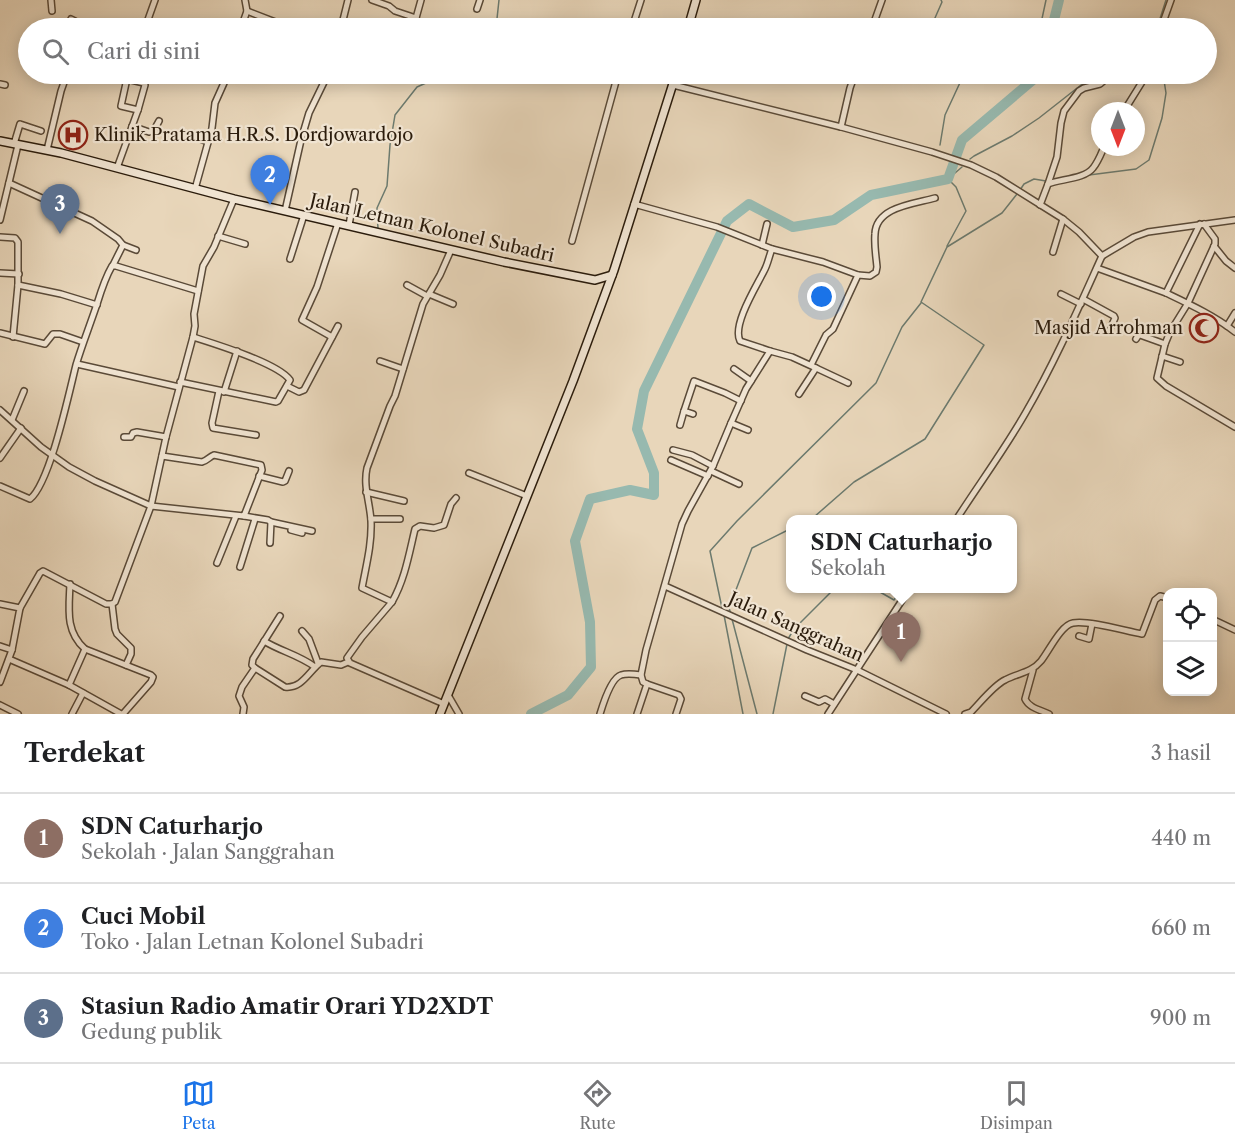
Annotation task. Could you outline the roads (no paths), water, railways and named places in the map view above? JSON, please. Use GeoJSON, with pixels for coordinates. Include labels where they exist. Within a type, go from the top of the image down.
{"type":"FeatureCollection","features":[{"type":"Feature","properties":{"kind":"main road"},"geometry":{"type":"LineString","coordinates":[[691,18],[696,0]]}},
{"type":"Feature","properties":{"kind":"main road"},"geometry":{"type":"LineString","coordinates":[[440,714],[573,381],[608,287],[672,85]]}},
{"type":"Feature","properties":{"kind":"main road","name":"Jalan Letnan Kolonel Subadri"},"geometry":{"type":"LineString","coordinates":[[0,141],[46,150],[234,199],[451,250],[595,280]]}},
{"type":"Feature","properties":{"kind":"main road"},"geometry":{"type":"LineString","coordinates":[[595,280],[612,274]]}},
{"type":"Feature","properties":{"kind":"main road"},"geometry":{"type":"LineString","coordinates":[[595,280],[608,287]]}},
{"type":"Feature","properties":{"kind":"street"},"geometry":{"type":"LineString","coordinates":[[51,0],[52,11]]}},
{"type":"Feature","properties":{"kind":"street"},"geometry":{"type":"LineString","coordinates":[[149,18],[155,0]]}},
{"type":"Feature","properties":{"kind":"street"},"geometry":{"type":"LineString","coordinates":[[245,0],[247,11],[245,18]]}},
{"type":"Feature","properties":{"kind":"street"},"geometry":{"type":"LineString","coordinates":[[344,18],[348,0]]}},
{"type":"Feature","properties":{"kind":"street"},"geometry":{"type":"LineString","coordinates":[[372,0],[416,18],[421,0]]}},
{"type":"Feature","properties":{"kind":"street"},"geometry":{"type":"LineString","coordinates":[[477,9],[480,0]]}},
{"type":"Feature","properties":{"kind":"street"},"geometry":{"type":"LineString","coordinates":[[635,18],[641,0]]}},
{"type":"Feature","properties":{"kind":"street"},"geometry":{"type":"LineString","coordinates":[[876,18],[882,0]]}},
{"type":"Feature","properties":{"kind":"street"},"geometry":{"type":"LineString","coordinates":[[1164,18],[1170,0]]}},
{"type":"Feature","properties":{"kind":"street"},"geometry":{"type":"LineString","coordinates":[[247,11],[265,18]]}},
{"type":"Feature","properties":{"kind":"street"},"geometry":{"type":"LineString","coordinates":[[46,150],[64,84]]}},
{"type":"Feature","properties":{"kind":"street"},"geometry":{"type":"LineString","coordinates":[[126,84],[122,106],[138,110]]}},
{"type":"Feature","properties":{"kind":"street"},"geometry":{"type":"LineString","coordinates":[[117,168],[138,110],[145,85],[143,84]]}},
{"type":"Feature","properties":{"kind":"street"},"geometry":{"type":"LineString","coordinates":[[195,189],[212,128],[215,103],[224,84]]}},
{"type":"Feature","properties":{"kind":"street"},"geometry":{"type":"LineString","coordinates":[[285,211],[300,140],[309,113],[323,84]]}},
{"type":"Feature","properties":{"kind":"street"},"geometry":{"type":"LineString","coordinates":[[572,241],[615,84]]}},
{"type":"Feature","properties":{"kind":"street"},"geometry":{"type":"LineString","coordinates":[[841,127],[851,84]]}},
{"type":"Feature","properties":{"kind":"street"},"geometry":{"type":"LineString","coordinates":[[1040,205],[1057,157],[1064,111],[1078,91],[1100,84]]}},
{"type":"Feature","properties":{"kind":"street"},"geometry":{"type":"LineString","coordinates":[[1130,102],[1141,84]]}},
{"type":"Feature","properties":{"kind":"street"},"geometry":{"type":"LineString","coordinates":[[672,85],[841,127],[962,162],[996,177],[1063,219],[1102,256]]}},
{"type":"Feature","properties":{"kind":"street"},"geometry":{"type":"LineString","coordinates":[[132,126],[149,132],[154,130],[159,121]]}},
{"type":"Feature","properties":{"kind":"street"},"geometry":{"type":"LineString","coordinates":[[0,220],[20,124],[41,131]]}},
{"type":"Feature","properties":{"kind":"street"},"geometry":{"type":"LineString","coordinates":[[190,135],[208,142]]}},
{"type":"Feature","properties":{"kind":"street"},"geometry":{"type":"LineString","coordinates":[[1048,184],[1090,171],[1100,156]]}},
{"type":"Feature","properties":{"kind":"street"},"geometry":{"type":"LineString","coordinates":[[9,183],[92,221],[123,244],[136,250]]}},
{"type":"Feature","properties":{"kind":"street"},"geometry":{"type":"LineString","coordinates":[[349,225],[355,192]]}},
{"type":"Feature","properties":{"kind":"street"},"geometry":{"type":"LineString","coordinates":[[634,204],[717,227],[772,249],[823,262],[858,275],[870,276],[876,273],[877,267],[874,234],[879,218],[888,211],[934,198]]}},
{"type":"Feature","properties":{"kind":"street"},"geometry":{"type":"LineString","coordinates":[[126,665],[131,648],[117,634],[112,604],[117,597],[152,502],[179,384],[194,337],[194,314],[203,266],[234,199]]}},
{"type":"Feature","properties":{"kind":"street"},"geometry":{"type":"LineString","coordinates":[[290,259],[304,215]]}},
{"type":"Feature","properties":{"kind":"street"},"geometry":{"type":"LineString","coordinates":[[1053,252],[1063,219]]}},
{"type":"Feature","properties":{"kind":"street"},"geometry":{"type":"LineString","coordinates":[[959,515],[1025,414],[1061,347],[1102,256],[1134,237],[1148,232],[1235,220]]}},
{"type":"Feature","properties":{"kind":"street"},"geometry":{"type":"LineString","coordinates":[[332,337],[302,320],[324,268],[338,223]]}},
{"type":"Feature","properties":{"kind":"street"},"geometry":{"type":"LineString","coordinates":[[762,245],[767,224]]}},
{"type":"Feature","properties":{"kind":"street"},"geometry":{"type":"LineString","coordinates":[[1202,224],[1215,239],[1214,246],[1188,303],[1170,332],[1157,375],[1158,380],[1235,427]]}},
{"type":"Feature","properties":{"kind":"street"},"geometry":{"type":"LineString","coordinates":[[1166,293],[1202,224]]}},
{"type":"Feature","properties":{"kind":"street"},"geometry":{"type":"LineString","coordinates":[[218,236],[245,244]]}},
{"type":"Feature","properties":{"kind":"street"},"geometry":{"type":"LineString","coordinates":[[0,237],[17,240],[19,274],[12,337]]}},
{"type":"Feature","properties":{"kind":"street"},"geometry":{"type":"LineString","coordinates":[[0,486],[31,498],[47,470],[83,342],[107,276],[123,244]]}},
{"type":"Feature","properties":{"kind":"street"},"geometry":{"type":"LineString","coordinates":[[1214,246],[1235,268]]}},
{"type":"Feature","properties":{"kind":"street"},"geometry":{"type":"LineString","coordinates":[[772,249],[739,322],[740,341],[792,357],[848,382]]}},
{"type":"Feature","properties":{"kind":"street"},"geometry":{"type":"LineString","coordinates":[[392,602],[362,588],[370,546],[371,519],[365,476],[395,396],[423,304],[451,250]]}},
{"type":"Feature","properties":{"kind":"street"},"geometry":{"type":"LineString","coordinates":[[113,266],[198,291]]}},
{"type":"Feature","properties":{"kind":"street"},"geometry":{"type":"LineString","coordinates":[[1097,268],[1188,303],[1235,332]]}},
{"type":"Feature","properties":{"kind":"street"},"geometry":{"type":"LineString","coordinates":[[0,273],[19,274]]}},
{"type":"Feature","properties":{"kind":"street"},"geometry":{"type":"LineString","coordinates":[[799,394],[826,335],[832,329],[858,275]]}},
{"type":"Feature","properties":{"kind":"street"},"geometry":{"type":"LineString","coordinates":[[18,285],[61,294],[97,305]]}},
{"type":"Feature","properties":{"kind":"street"},"geometry":{"type":"LineString","coordinates":[[407,285],[453,304]]}},
{"type":"Feature","properties":{"kind":"street"},"geometry":{"type":"LineString","coordinates":[[1061,294],[1114,316],[1111,327]]}},
{"type":"Feature","properties":{"kind":"street"},"geometry":{"type":"LineString","coordinates":[[1227,326],[1235,314]]}},
{"type":"Feature","properties":{"kind":"street"},"geometry":{"type":"LineString","coordinates":[[287,386],[299,392],[304,390],[338,326]]}},
{"type":"Feature","properties":{"kind":"street"},"geometry":{"type":"LineString","coordinates":[[0,333],[45,344],[53,334],[60,334],[83,342]]}},
{"type":"Feature","properties":{"kind":"street"},"geometry":{"type":"LineString","coordinates":[[1136,339],[1140,335],[1165,344]]}},
{"type":"Feature","properties":{"kind":"street"},"geometry":{"type":"LineString","coordinates":[[77,364],[276,402],[290,380],[282,371],[237,351],[194,337]]}},
{"type":"Feature","properties":{"kind":"street"},"geometry":{"type":"LineString","coordinates":[[237,351],[212,423],[213,428],[256,435]]}},
{"type":"Feature","properties":{"kind":"street"},"geometry":{"type":"LineString","coordinates":[[676,714],[681,699],[679,694],[643,682],[641,675],[646,650],[682,524],[711,471],[751,381],[770,351]]}},
{"type":"Feature","properties":{"kind":"street"},"geometry":{"type":"LineString","coordinates":[[1162,356],[1180,362]]}},
{"type":"Feature","properties":{"kind":"street"},"geometry":{"type":"LineString","coordinates":[[380,361],[403,369]]}},
{"type":"Feature","properties":{"kind":"street"},"geometry":{"type":"LineString","coordinates":[[734,369],[751,381]]}},
{"type":"Feature","properties":{"kind":"street"},"geometry":{"type":"LineString","coordinates":[[680,425],[694,381],[741,401]]}},
{"type":"Feature","properties":{"kind":"street"},"geometry":{"type":"LineString","coordinates":[[12,420],[24,391]]}},
{"type":"Feature","properties":{"kind":"street"},"geometry":{"type":"LineString","coordinates":[[0,410],[41,447],[95,481],[152,502],[268,520],[271,524],[302,533]]}},
{"type":"Feature","properties":{"kind":"street"},"geometry":{"type":"LineString","coordinates":[[684,411],[693,414]]}},
{"type":"Feature","properties":{"kind":"street"},"geometry":{"type":"LineString","coordinates":[[731,423],[748,430]]}},
{"type":"Feature","properties":{"kind":"street"},"geometry":{"type":"LineString","coordinates":[[0,458],[21,428]]}},
{"type":"Feature","properties":{"kind":"street"},"geometry":{"type":"LineString","coordinates":[[124,437],[131,437],[137,432],[166,437]]}},
{"type":"Feature","properties":{"kind":"street"},"geometry":{"type":"LineString","coordinates":[[673,450],[692,455],[711,471]]}},
{"type":"Feature","properties":{"kind":"street"},"geometry":{"type":"LineString","coordinates":[[162,456],[202,462],[214,455],[261,465],[262,470],[244,516]]}},
{"type":"Feature","properties":{"kind":"street"},"geometry":{"type":"LineString","coordinates":[[671,460],[711,471],[739,484]]}},
{"type":"Feature","properties":{"kind":"street"},"geometry":{"type":"LineString","coordinates":[[259,476],[283,482],[289,471]]}},
{"type":"Feature","properties":{"kind":"street"},"geometry":{"type":"LineString","coordinates":[[469,473],[526,496]]}},
{"type":"Feature","properties":{"kind":"street"},"geometry":{"type":"LineString","coordinates":[[366,492],[404,501]]}},
{"type":"Feature","properties":{"kind":"street"},"geometry":{"type":"LineString","coordinates":[[348,662],[348,656],[392,602],[399,589],[415,529],[420,526],[434,528],[444,525],[451,504],[456,498]]}},
{"type":"Feature","properties":{"kind":"street"},"geometry":{"type":"LineString","coordinates":[[217,563],[236,516]]}},
{"type":"Feature","properties":{"kind":"street"},"geometry":{"type":"LineString","coordinates":[[240,567],[255,519]]}},
{"type":"Feature","properties":{"kind":"street"},"geometry":{"type":"LineString","coordinates":[[371,519],[400,519]]}},
{"type":"Feature","properties":{"kind":"street"},"geometry":{"type":"LineString","coordinates":[[271,524],[312,531]]}},
{"type":"Feature","properties":{"kind":"street"},"geometry":{"type":"LineString","coordinates":[[270,543],[271,524]]}},
{"type":"Feature","properties":{"kind":"street"},"geometry":{"type":"LineString","coordinates":[[0,682],[12,650],[20,608],[42,572],[46,571],[106,604],[112,604]]}},
{"type":"Feature","properties":{"kind":"street"},"geometry":{"type":"LineString","coordinates":[[9,659],[69,685],[122,714],[151,682],[153,677],[151,675],[80,645],[73,634],[69,620],[70,584]]}},
{"type":"Feature","properties":{"kind":"street","name":"Jalan Sanggrahan"},"geometry":{"type":"LineString","coordinates":[[665,586],[857,670],[946,714]]}},
{"type":"Feature","properties":{"kind":"street"},"geometry":{"type":"LineString","coordinates":[[828,714],[907,593]]}},
{"type":"Feature","properties":{"kind":"street"},"geometry":{"type":"LineString","coordinates":[[965,714],[971,712],[999,683],[1033,670],[1069,624],[1076,622],[1092,624],[1142,634],[1155,600],[1160,596],[1163,597]]}},
{"type":"Feature","properties":{"kind":"street"},"geometry":{"type":"LineString","coordinates":[[0,604],[20,608]]}},
{"type":"Feature","properties":{"kind":"street"},"geometry":{"type":"LineString","coordinates":[[279,616],[253,659],[252,665],[285,687],[299,685],[321,662],[341,665],[348,662],[444,704]]}},
{"type":"Feature","properties":{"kind":"street"},"geometry":{"type":"LineString","coordinates":[[1217,621],[1235,630]]}},
{"type":"Feature","properties":{"kind":"street"},"geometry":{"type":"LineString","coordinates":[[1089,639],[1092,624]]}},
{"type":"Feature","properties":{"kind":"street"},"geometry":{"type":"LineString","coordinates":[[303,631],[309,639],[317,665]]}},
{"type":"Feature","properties":{"kind":"street"},"geometry":{"type":"LineString","coordinates":[[1079,636],[1098,641]]}},
{"type":"Feature","properties":{"kind":"street"},"geometry":{"type":"LineString","coordinates":[[264,641],[317,665]]}},
{"type":"Feature","properties":{"kind":"street"},"geometry":{"type":"LineString","coordinates":[[0,646],[12,650]]}},
{"type":"Feature","properties":{"kind":"street"},"geometry":{"type":"LineString","coordinates":[[69,685],[85,649]]}},
{"type":"Feature","properties":{"kind":"street"},"geometry":{"type":"LineString","coordinates":[[243,714],[244,707],[239,696],[242,687],[255,668]]}},
{"type":"Feature","properties":{"kind":"street"},"geometry":{"type":"LineString","coordinates":[[1033,670],[1025,699],[1033,711],[1049,714]]}},
{"type":"Feature","properties":{"kind":"street"},"geometry":{"type":"LineString","coordinates":[[600,714],[615,678],[619,675],[641,675]]}},
{"type":"Feature","properties":{"kind":"street"},"geometry":{"type":"LineString","coordinates":[[637,714],[647,684]]}},
{"type":"Feature","properties":{"kind":"street"},"geometry":{"type":"LineString","coordinates":[[72,714],[83,693]]}},
{"type":"Feature","properties":{"kind":"street"},"geometry":{"type":"LineString","coordinates":[[448,695],[459,714]]}},
{"type":"Feature","properties":{"kind":"street"},"geometry":{"type":"LineString","coordinates":[[805,696],[819,702],[825,699],[834,704]]}},
{"type":"Feature","properties":{"kind":"street"},"geometry":{"type":"LineString","coordinates":[[0,705],[18,714]]}},
{"type":"Feature","properties":{"kind":"waterway"},"geometry":{"type":"LineString","coordinates":[[497,18],[499,0]]}},
{"type":"Feature","properties":{"kind":"waterway"},"geometry":{"type":"LineString","coordinates":[[935,18],[941,0]]}},
{"type":"Feature","properties":{"kind":"waterway"},"geometry":{"type":"LineString","coordinates":[[1042,18],[1046,0]]}},
{"type":"Feature","properties":{"kind":"waterway"},"geometry":{"type":"LineString","coordinates":[[1054,18],[1059,0]]}},
{"type":"Feature","properties":{"kind":"waterway"},"geometry":{"type":"LineString","coordinates":[[1160,18],[1166,0]]}},
{"type":"Feature","properties":{"kind":"waterway"},"geometry":{"type":"LineString","coordinates":[[378,229],[377,208],[387,186],[395,115],[417,87],[424,84]]}},
{"type":"Feature","properties":{"kind":"waterway"},"geometry":{"type":"LineString","coordinates":[[940,145],[945,115],[959,84]]}},
{"type":"Feature","properties":{"kind":"waterway"},"geometry":{"type":"LineString","coordinates":[[531,714],[568,695],[591,667],[590,622],[575,541],[590,499],[630,490],[654,495],[654,473],[637,429],[644,391],[727,221],[749,204],[793,227],[834,220],[871,195],[948,179],[962,140],[1028,84]]}},
{"type":"Feature","properties":{"kind":"waterway"},"geometry":{"type":"LineString","coordinates":[[970,159],[1012,136],[1085,84]]}},
{"type":"Feature","properties":{"kind":"waterway"},"geometry":{"type":"LineString","coordinates":[[1089,175],[1136,169],[1149,160],[1162,118],[1166,93],[1165,84]]}},
{"type":"Feature","properties":{"kind":"waterway"},"geometry":{"type":"LineString","coordinates":[[947,246],[966,211],[956,187],[948,179],[962,167]]}},
{"type":"Feature","properties":{"kind":"waterway"},"geometry":{"type":"LineString","coordinates":[[1051,180],[1061,178]]}},
{"type":"Feature","properties":{"kind":"waterway"},"geometry":{"type":"LineString","coordinates":[[1020,190],[1024,184],[1034,179],[1046,181]]}},
{"type":"Feature","properties":{"kind":"waterway"},"geometry":{"type":"LineString","coordinates":[[816,515],[854,482],[925,439],[984,345],[921,302],[947,247],[1002,213],[1017,194]]}},
{"type":"Feature","properties":{"kind":"waterway"},"geometry":{"type":"LineString","coordinates":[[722,608],[710,551],[737,521],[876,383],[902,327],[921,303]]}},
{"type":"Feature","properties":{"kind":"waterway"},"geometry":{"type":"LineString","coordinates":[[731,614],[729,608],[752,548],[786,531]]}},
{"type":"Feature","properties":{"kind":"waterway"},"geometry":{"type":"LineString","coordinates":[[788,639],[794,629],[830,593]]}},
{"type":"Feature","properties":{"kind":"waterway"},"geometry":{"type":"LineString","coordinates":[[882,593],[894,600],[899,593]]}},
{"type":"Feature","properties":{"kind":"waterway"},"geometry":{"type":"LineString","coordinates":[[724,615],[743,714]]}},
{"type":"Feature","properties":{"kind":"waterway"},"geometry":{"type":"LineString","coordinates":[[732,619],[757,714]]}},
{"type":"Feature","properties":{"kind":"waterway"},"geometry":{"type":"LineString","coordinates":[[773,714],[787,644]]}},
{"type":"Feature","properties":{"kind":"place","name":"Klinik Pratama H.R.S. Dordjowardojo"},"geometry":{"type":"Point","coordinates":[73,135]}},
{"type":"Feature","properties":{"kind":"place","name":"Cuci Mobil"},"geometry":{"type":"Point","coordinates":[270,205]}},
{"type":"Feature","properties":{"kind":"place","name":"Stasiun Radio Amatir Orari YD2XDT"},"geometry":{"type":"Point","coordinates":[60,234]}},
{"type":"Feature","properties":{"kind":"place","name":"Masjid Arrohman"},"geometry":{"type":"Point","coordinates":[1204,328]}},
{"type":"Feature","properties":{"kind":"place","name":"SDN Caturharjo"},"geometry":{"type":"Point","coordinates":[901,662]}}]}
